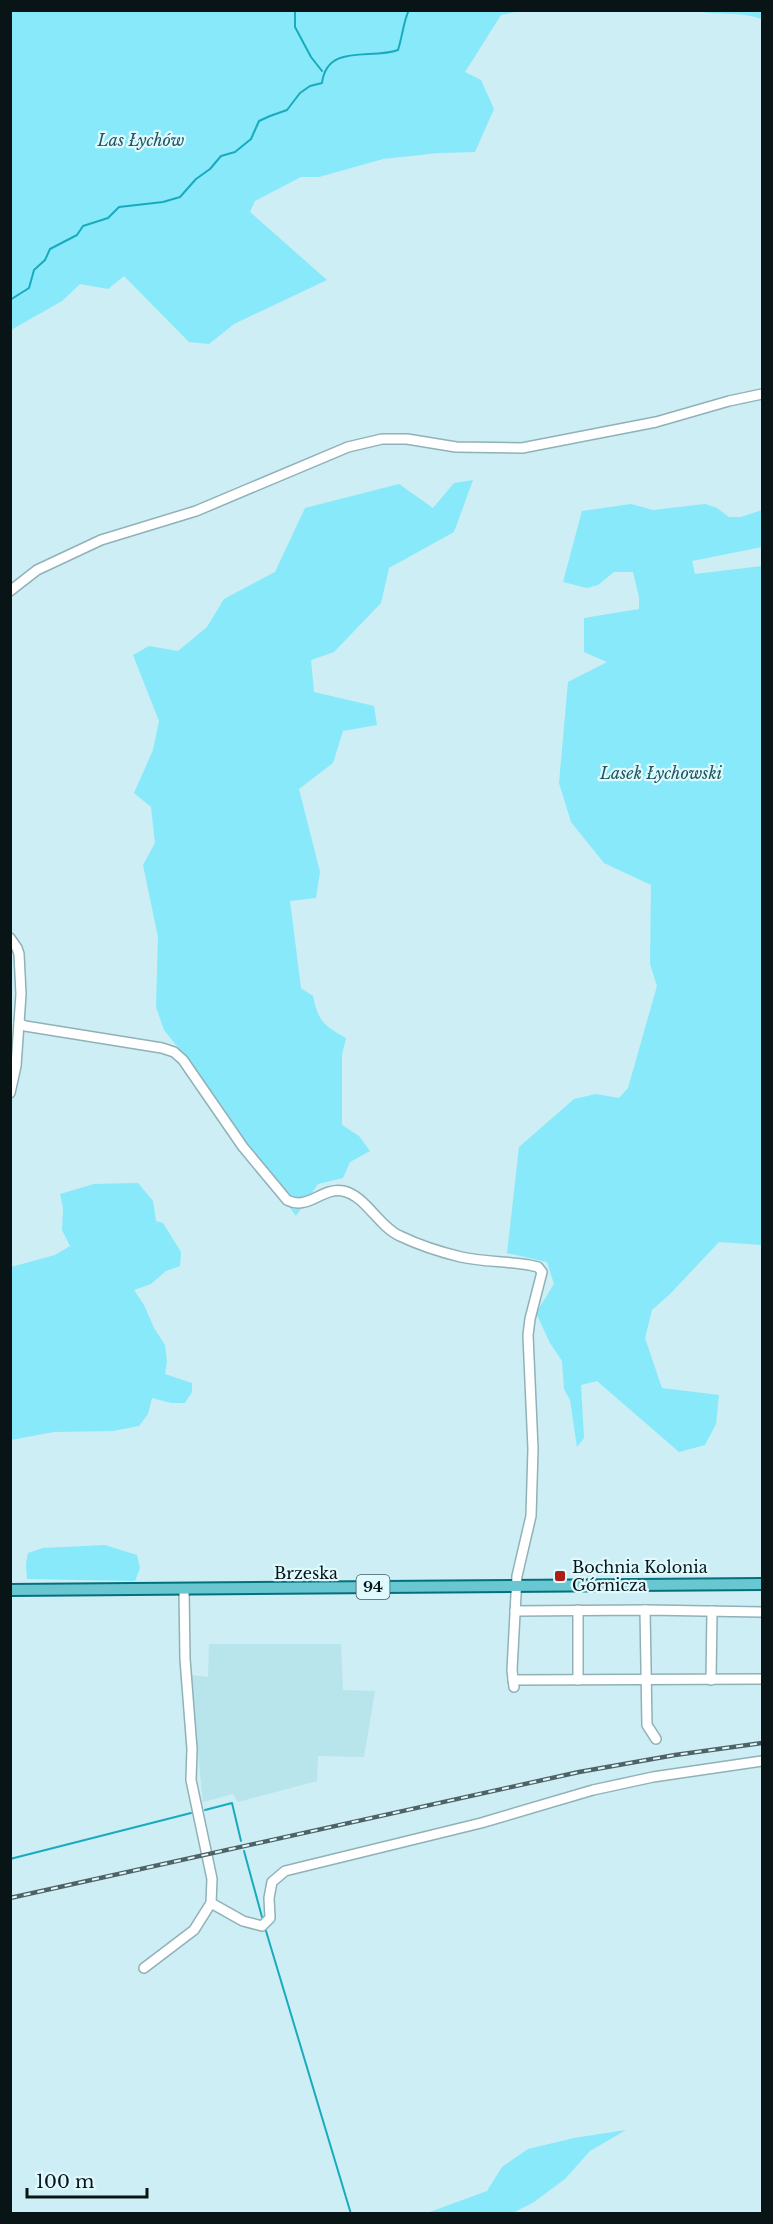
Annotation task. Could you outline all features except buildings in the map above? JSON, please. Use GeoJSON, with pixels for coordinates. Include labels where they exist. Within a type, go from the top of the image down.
{"type":"FeatureCollection","features":[{"type":"Feature","properties":{"kind":"main road","name":"Brzeska"},"geometry":{"type":"LineString","coordinates":[[184,1589],[762,1584]]}},
{"type":"Feature","properties":{"kind":"main road","name":"94"},"geometry":{"type":"LineString","coordinates":[[10,1590],[184,1589]]}},
{"type":"Feature","properties":{"kind":"street"},"geometry":{"type":"LineString","coordinates":[[10,591],[37,570],[101,540],[196,511],[348,447],[382,439],[407,439],[456,447],[522,448],[656,422],[762,394]]}},
{"type":"Feature","properties":{"kind":"street"},"geometry":{"type":"LineString","coordinates":[[10,938],[18,948],[21,994],[16,1066],[10,1093]]}},
{"type":"Feature","properties":{"kind":"street"},"geometry":{"type":"LineString","coordinates":[[19,1023],[25,1026],[162,1048],[174,1052],[201,1084],[243,1147],[287,1200],[293,1203],[307,1203],[336,1191],[345,1191],[355,1195],[397,1235],[417,1244],[462,1257],[538,1267],[542,1272],[528,1335],[533,1449],[531,1516],[517,1586],[512,1670],[514,1683],[578,1680],[762,1679]]}},
{"type":"Feature","properties":{"kind":"street"},"geometry":{"type":"LineString","coordinates":[[144,1968],[194,1930],[211,1903],[212,1879],[191,1780],[192,1749],[185,1659],[184,1589]]}},
{"type":"Feature","properties":{"kind":"street"},"geometry":{"type":"LineString","coordinates":[[578,1610],[578,1680]]}},
{"type":"Feature","properties":{"kind":"street"},"geometry":{"type":"LineString","coordinates":[[645,1610],[647,1725],[656,1739]]}},
{"type":"Feature","properties":{"kind":"street"},"geometry":{"type":"LineString","coordinates":[[515,1611],[762,1612]]}},
{"type":"Feature","properties":{"kind":"street"},"geometry":{"type":"LineString","coordinates":[[711,1680],[712,1611]]}},
{"type":"Feature","properties":{"kind":"street"},"geometry":{"type":"LineString","coordinates":[[211,1903],[243,1921],[262,1926],[270,1918],[269,1898],[272,1882],[285,1871],[481,1823],[593,1790],[653,1777],[762,1761]]}},
{"type":"Feature","properties":{"kind":"shaded area"},"geometry":{"type":"Polygon","coordinates":[[[209,1644],[341,1644],[343,1690],[375,1691],[364,1757],[318,1756],[317,1781],[238,1802],[233,1794],[203,1802],[190,1675],[208,1677],[209,1644]]]}},
{"type":"Feature","properties":{"kind":"green space","name":"Las Łychów"},"geometry":{"type":"Polygon","coordinates":[[[10,11],[521,11],[501,15],[465,72],[481,80],[494,109],[475,152],[383,159],[319,177],[301,177],[255,201],[250,212],[327,280],[234,324],[209,344],[189,342],[124,276],[108,289],[80,284],[62,301],[11,330],[10,11]]]}},
{"type":"Feature","properties":{"kind":"green space"},"geometry":{"type":"Polygon","coordinates":[[[697,11],[762,11],[762,19],[745,15],[697,11]]]}},
{"type":"Feature","properties":{"kind":"green space"},"geometry":{"type":"Polygon","coordinates":[[[473,480],[454,532],[389,568],[381,603],[334,652],[311,660],[314,692],[374,706],[377,725],[343,731],[333,763],[299,789],[320,872],[316,898],[290,901],[301,988],[313,996],[323,1022],[346,1038],[342,1055],[342,1125],[359,1136],[370,1151],[350,1162],[343,1178],[318,1184],[296,1216],[212,1101],[180,1050],[164,1030],[156,1007],[158,937],[143,865],[155,843],[151,807],[134,793],[153,750],[159,721],[133,655],[149,646],[178,651],[207,627],[224,599],[275,572],[305,508],[399,484],[433,508],[454,483],[473,480]]]}},
{"type":"Feature","properties":{"kind":"green space","name":"Lasek Łychowski"},"geometry":{"type":"Polygon","coordinates":[[[631,504],[653,510],[705,504],[717,508],[729,517],[741,517],[762,510],[762,547],[692,561],[695,574],[762,566],[762,1245],[719,1242],[652,1310],[645,1338],[662,1388],[719,1395],[716,1424],[705,1445],[679,1452],[597,1381],[581,1385],[584,1438],[577,1447],[570,1400],[564,1389],[562,1361],[550,1343],[536,1313],[554,1284],[547,1262],[507,1253],[519,1147],[574,1099],[596,1094],[619,1098],[628,1088],[657,986],[650,964],[651,885],[604,863],[571,822],[559,783],[568,682],[607,662],[584,652],[584,618],[639,609],[639,597],[633,572],[614,572],[598,585],[587,588],[563,582],[582,511],[631,504]]]}},
{"type":"Feature","properties":{"kind":"green space"},"geometry":{"type":"Polygon","coordinates":[[[138,1183],[153,1201],[156,1221],[163,1223],[181,1252],[180,1266],[166,1271],[151,1284],[134,1290],[165,1345],[167,1361],[165,1374],[192,1383],[192,1392],[185,1403],[171,1403],[152,1398],[148,1414],[139,1426],[113,1431],[54,1432],[11,1440],[11,1267],[55,1255],[70,1246],[62,1230],[63,1208],[60,1194],[94,1184],[138,1183]]]}},
{"type":"Feature","properties":{"kind":"green space"},"geometry":{"type":"Polygon","coordinates":[[[105,1545],[137,1555],[140,1568],[135,1581],[27,1579],[28,1553],[43,1548],[105,1545]]]}},
{"type":"Feature","properties":{"kind":"green space"},"geometry":{"type":"Polygon","coordinates":[[[626,2130],[590,2151],[565,2179],[534,2202],[513,2213],[427,2213],[487,2191],[502,2167],[528,2149],[574,2138],[626,2130]]]}},
{"type":"Feature","properties":{"kind":"waterway"},"geometry":{"type":"LineString","coordinates":[[295,10],[295,27],[311,57],[322,71]]}},
{"type":"Feature","properties":{"kind":"waterway"},"geometry":{"type":"LineString","coordinates":[[10,300],[29,288],[34,270],[45,260],[50,249],[77,235],[83,226],[108,218],[119,207],[163,202],[180,197],[221,156],[235,152],[251,139],[259,121],[287,110],[300,93],[310,86],[322,83],[332,62],[352,55],[398,50],[409,10]]}},
{"type":"Feature","properties":{"kind":"waterway"},"geometry":{"type":"LineString","coordinates":[[205,1810],[232,1803],[241,1841]]}},
{"type":"Feature","properties":{"kind":"waterway"},"geometry":{"type":"LineString","coordinates":[[10,1859],[191,1813]]}},
{"type":"Feature","properties":{"kind":"waterway"},"geometry":{"type":"LineString","coordinates":[[244,1851],[262,1917]]}},
{"type":"Feature","properties":{"kind":"waterway"},"geometry":{"type":"LineString","coordinates":[[266,1931],[351,2214]]}},
{"type":"Feature","properties":{"kind":"railway"},"geometry":{"type":"LineString","coordinates":[[10,1898],[579,1772],[762,1743]]}},
{"type":"Feature","properties":{"kind":"place","name":"Bochnia Kolonia Górnicza"},"geometry":{"type":"Point","coordinates":[560,1576]}}]}
